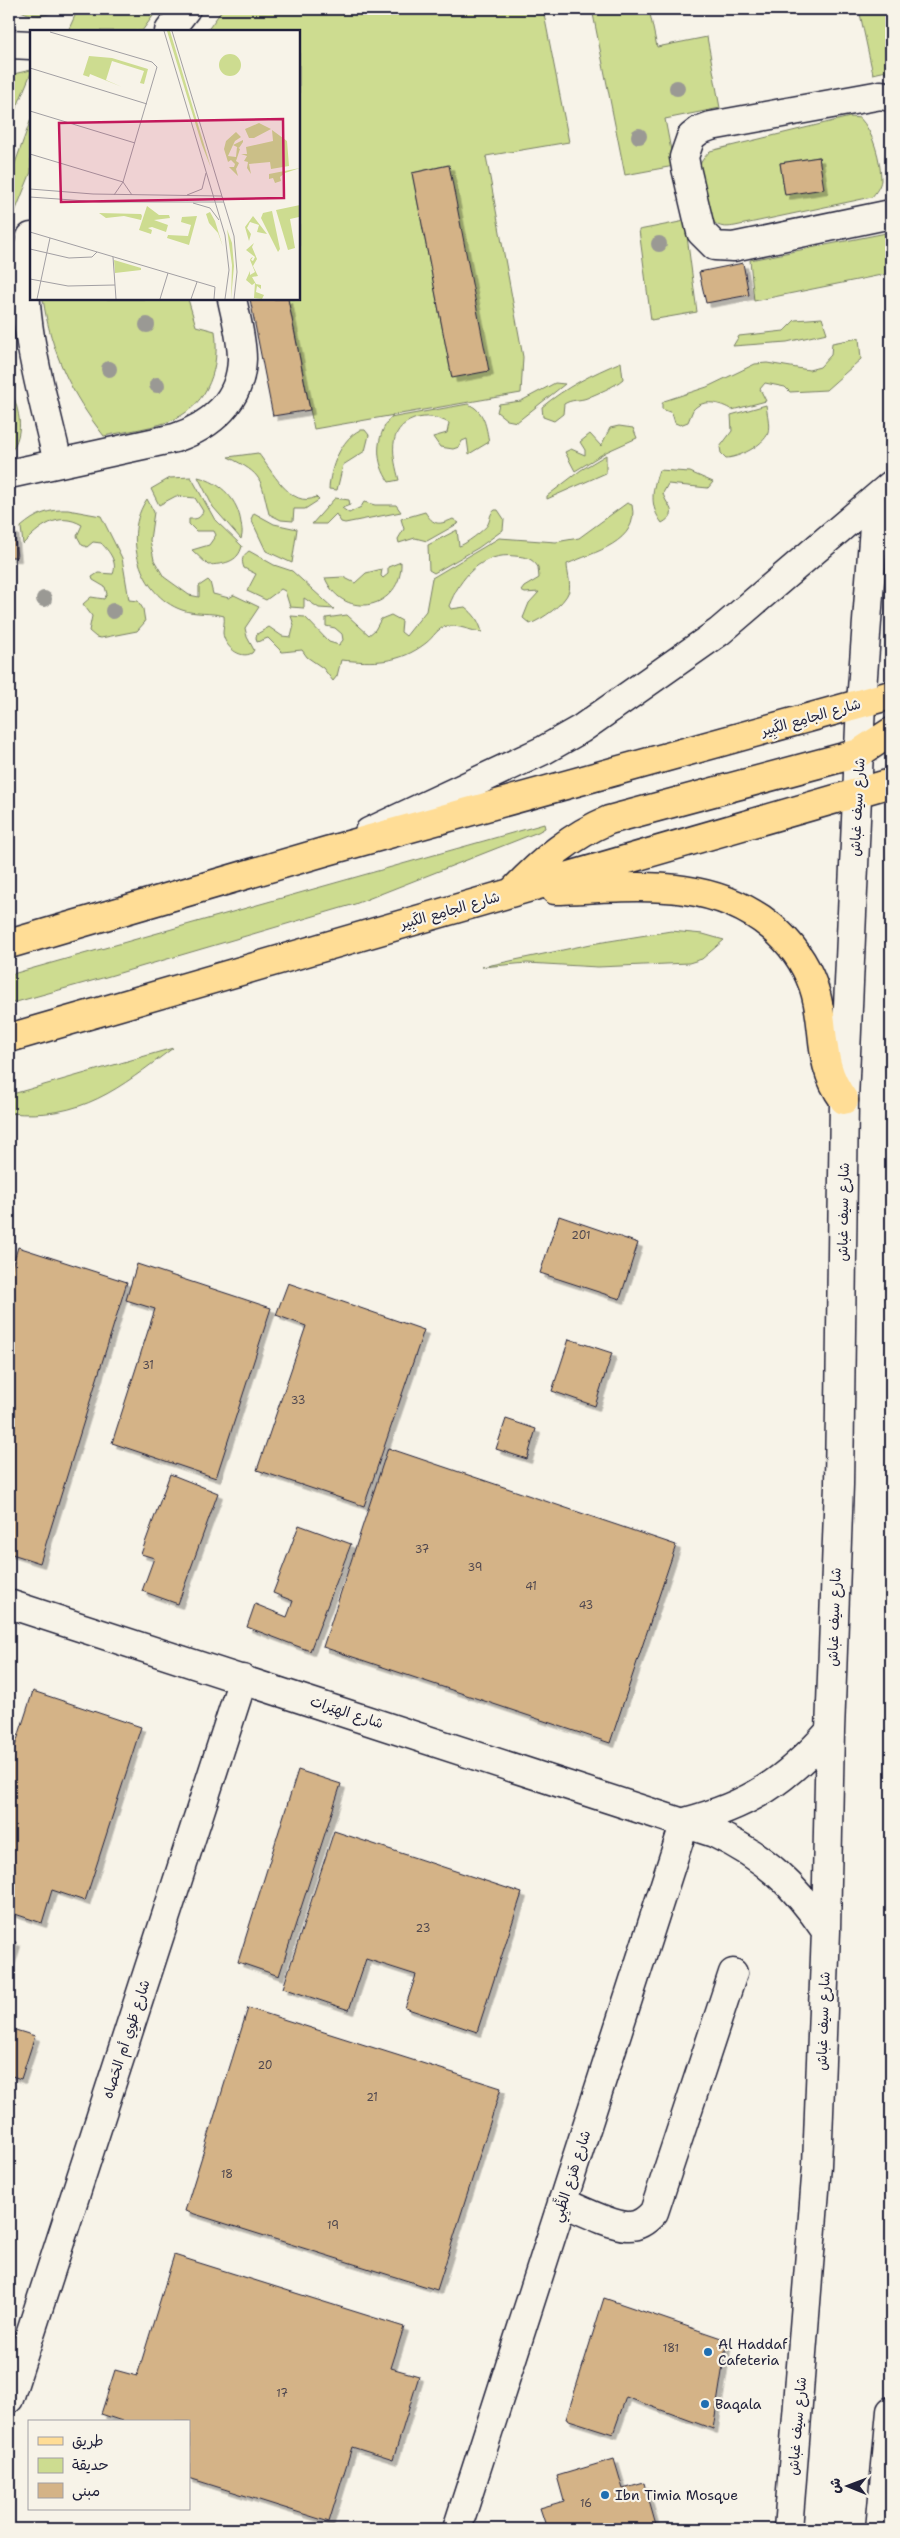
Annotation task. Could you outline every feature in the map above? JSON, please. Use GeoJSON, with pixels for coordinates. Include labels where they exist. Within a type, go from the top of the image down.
{"type":"FeatureCollection","features":[{"type":"Feature","properties":{"kind":"main road","name":"شارع الجامِع الكَبِير"},"geometry":{"type":"LineString","coordinates":[[9,944],[327,852],[891,695]]}},
{"type":"Feature","properties":{"kind":"main road"},"geometry":{"type":"LineString","coordinates":[[514,891],[530,874],[566,843],[586,830],[609,820],[859,753],[891,732]]}},
{"type":"Feature","properties":{"kind":"main road"},"geometry":{"type":"LineString","coordinates":[[857,792],[866,772],[877,755],[891,741]]}},
{"type":"Feature","properties":{"kind":"main road","name":"شارع الجامِع الكَبِير"},"geometry":{"type":"LineString","coordinates":[[9,1038],[891,783]]}},
{"type":"Feature","properties":{"kind":"main road"},"geometry":{"type":"LineString","coordinates":[[514,891],[653,887],[683,889],[712,894],[730,900],[763,919],[793,948],[813,985],[818,1005],[824,1058],[835,1088],[844,1100]]}},
{"type":"Feature","properties":{"kind":"street"},"geometry":{"type":"LineString","coordinates":[[170,30],[186,9]]}},
{"type":"Feature","properties":{"kind":"street"},"geometry":{"type":"LineString","coordinates":[[9,44],[30,45]]}},
{"type":"Feature","properties":{"kind":"street"},"geometry":{"type":"LineString","coordinates":[[891,97],[881,95],[711,126],[700,130],[691,137],[684,157],[701,232],[715,246],[733,247],[891,214]]}},
{"type":"Feature","properties":{"kind":"street"},"geometry":{"type":"LineString","coordinates":[[30,246],[25,288],[29,331],[58,463]]}},
{"type":"Feature","properties":{"kind":"street"},"geometry":{"type":"LineString","coordinates":[[9,474],[175,438],[196,431],[214,418],[231,395],[237,382],[242,360],[232,300]]}},
{"type":"Feature","properties":{"kind":"street"},"geometry":{"type":"LineString","coordinates":[[327,852],[544,750],[581,729],[719,632],[884,492]]}},
{"type":"Feature","properties":{"kind":"street","name":"شارع سيف غباش"},"geometry":{"type":"LineString","coordinates":[[788,2529],[817,2165],[839,1485],[844,1100],[861,703],[884,492]]}},
{"type":"Feature","properties":{"kind":"street","name":"شارع الهِيَرات"},"geometry":{"type":"LineString","coordinates":[[9,1604],[685,1822],[741,1846],[766,1862],[789,1882],[826,1930]]}},
{"type":"Feature","properties":{"kind":"street","name":"شارع طَوِي أم الحَصاه"},"geometry":{"type":"LineString","coordinates":[[9,2399],[243,1679]]}},
{"type":"Feature","properties":{"kind":"street"},"geometry":{"type":"LineString","coordinates":[[685,1822],[731,1808],[762,1792],[789,1773],[830,1731]]}},
{"type":"Feature","properties":{"kind":"street","name":"شارع هَزع الظَّبِي"},"geometry":{"type":"LineString","coordinates":[[457,2529],[685,1822]]}},
{"type":"Feature","properties":{"kind":"street"},"geometry":{"type":"LineString","coordinates":[[562,2202],[626,2226],[639,2224],[648,2219],[654,2212],[733,1973]]}},
{"type":"Feature","properties":{"kind":"street"},"geometry":{"type":"LineString","coordinates":[[880,2529],[891,2412]]}},
{"type":"Feature","properties":{"kind":"green space"},"geometry":{"type":"Polygon","coordinates":[[[18,9],[60,9],[50,14],[34,15],[18,9]]]}},
{"type":"Feature","properties":{"kind":"green space"},"geometry":{"type":"Polygon","coordinates":[[[78,9],[158,9],[143,30],[68,30],[78,9]]]}},
{"type":"Feature","properties":{"kind":"green space"},"geometry":{"type":"Polygon","coordinates":[[[223,9],[543,9],[569,142],[486,156],[523,357],[521,393],[314,429],[288,300],[300,300],[300,30],[208,30],[223,9]],[[448,165],[412,173],[452,378],[448,165]]]}},
{"type":"Feature","properties":{"kind":"green space"},"geometry":{"type":"Polygon","coordinates":[[[592,9],[649,9],[657,47],[707,37],[720,108],[665,119],[674,166],[625,175],[592,9]]]}},
{"type":"Feature","properties":{"kind":"green space"},"geometry":{"type":"Polygon","coordinates":[[[859,9],[891,9],[891,70],[873,74],[859,9]]]}},
{"type":"Feature","properties":{"kind":"green space"},"geometry":{"type":"Polygon","coordinates":[[[30,70],[30,75],[9,126],[9,75],[30,70]]]}},
{"type":"Feature","properties":{"kind":"green space"},"geometry":{"type":"Polygon","coordinates":[[[850,117],[860,118],[869,131],[875,147],[880,165],[881,180],[879,187],[872,197],[723,227],[716,224],[710,215],[699,176],[700,165],[710,151],[850,117]],[[819,157],[780,163],[785,194],[823,189],[819,157]]]}},
{"type":"Feature","properties":{"kind":"green space"},"geometry":{"type":"Polygon","coordinates":[[[30,122],[30,174],[9,227],[9,180],[30,122]]]}},
{"type":"Feature","properties":{"kind":"green space"},"geometry":{"type":"Polygon","coordinates":[[[685,221],[697,312],[651,320],[639,230],[685,221]]]}},
{"type":"Feature","properties":{"kind":"green space"},"geometry":{"type":"Polygon","coordinates":[[[891,232],[891,273],[754,301],[750,260],[891,232]]]}},
{"type":"Feature","properties":{"kind":"green space"},"geometry":{"type":"Polygon","coordinates":[[[43,300],[188,300],[196,326],[215,331],[216,358],[214,371],[204,393],[187,412],[168,422],[104,436],[72,388],[64,372],[51,337],[43,300]]]}},
{"type":"Feature","properties":{"kind":"green space"},"geometry":{"type":"Polygon","coordinates":[[[822,318],[827,333],[787,342],[733,346],[739,336],[784,331],[795,320],[822,318]]]}},
{"type":"Feature","properties":{"kind":"green space"},"geometry":{"type":"Polygon","coordinates":[[[859,338],[861,359],[826,390],[790,392],[785,387],[765,383],[760,389],[766,401],[732,410],[723,405],[702,404],[693,410],[688,422],[680,425],[675,423],[672,413],[662,409],[664,401],[707,387],[755,364],[767,363],[809,370],[820,367],[831,355],[832,343],[859,338]]]}},
{"type":"Feature","properties":{"kind":"green space"},"geometry":{"type":"Polygon","coordinates":[[[621,362],[623,379],[619,382],[587,398],[564,404],[563,414],[554,421],[543,417],[542,407],[560,393],[590,376],[621,362]]]}},
{"type":"Feature","properties":{"kind":"green space"},"geometry":{"type":"Polygon","coordinates":[[[9,382],[18,410],[19,428],[15,445],[9,454],[9,382]]]}},
{"type":"Feature","properties":{"kind":"green space"},"geometry":{"type":"Polygon","coordinates":[[[555,383],[565,384],[517,422],[507,420],[497,412],[499,404],[521,401],[555,383]]]}},
{"type":"Feature","properties":{"kind":"green space"},"geometry":{"type":"Polygon","coordinates":[[[468,404],[474,407],[481,415],[486,425],[489,442],[469,454],[467,439],[462,441],[459,447],[453,449],[440,447],[433,437],[447,433],[449,423],[432,417],[414,419],[405,424],[395,437],[394,453],[399,480],[389,482],[384,474],[379,458],[379,442],[390,418],[468,404]]]}},
{"type":"Feature","properties":{"kind":"green space"},"geometry":{"type":"Polygon","coordinates":[[[766,405],[769,426],[766,438],[750,450],[737,456],[726,458],[721,453],[720,447],[732,431],[731,415],[766,405]]]}},
{"type":"Feature","properties":{"kind":"green space"},"geometry":{"type":"Polygon","coordinates":[[[619,426],[633,428],[637,438],[606,452],[575,471],[565,452],[571,449],[585,455],[585,450],[580,442],[590,434],[601,446],[610,428],[619,426]]]}},
{"type":"Feature","properties":{"kind":"green space"},"geometry":{"type":"Polygon","coordinates":[[[360,430],[365,430],[369,435],[365,451],[343,465],[337,490],[329,489],[334,463],[342,447],[353,434],[360,430]]]}},
{"type":"Feature","properties":{"kind":"green space"},"geometry":{"type":"Polygon","coordinates":[[[258,453],[275,477],[290,493],[298,498],[316,497],[319,500],[305,509],[294,509],[293,521],[281,520],[269,514],[259,479],[248,468],[228,457],[258,453]]]}},
{"type":"Feature","properties":{"kind":"green space"},"geometry":{"type":"Polygon","coordinates":[[[606,455],[606,473],[547,499],[547,496],[581,470],[606,455]]]}},
{"type":"Feature","properties":{"kind":"green space"},"geometry":{"type":"Polygon","coordinates":[[[659,470],[690,472],[713,482],[708,488],[668,484],[663,493],[671,509],[671,516],[662,523],[653,504],[653,491],[659,470]]]}},
{"type":"Feature","properties":{"kind":"green space"},"geometry":{"type":"Polygon","coordinates":[[[191,477],[215,520],[242,546],[237,556],[229,561],[208,565],[192,550],[209,545],[216,535],[214,531],[196,531],[189,524],[189,519],[198,518],[203,511],[195,498],[176,496],[159,505],[151,489],[170,478],[191,477]]]}},
{"type":"Feature","properties":{"kind":"green space"},"geometry":{"type":"Polygon","coordinates":[[[198,477],[214,483],[232,500],[239,515],[242,531],[241,539],[213,507],[198,477]]]}},
{"type":"Feature","properties":{"kind":"green space"},"geometry":{"type":"Polygon","coordinates":[[[335,498],[349,500],[350,505],[342,508],[349,513],[361,507],[364,502],[375,505],[396,505],[401,512],[345,523],[341,522],[336,514],[326,524],[312,524],[335,498]]]}},
{"type":"Feature","properties":{"kind":"green space"},"geometry":{"type":"Polygon","coordinates":[[[147,499],[154,512],[150,540],[154,560],[164,577],[189,595],[199,597],[199,586],[208,580],[213,594],[229,598],[234,595],[259,607],[245,628],[247,637],[254,650],[252,653],[243,655],[229,647],[223,633],[224,616],[182,610],[167,602],[145,578],[136,546],[136,529],[140,513],[147,499]]]}},
{"type":"Feature","properties":{"kind":"green space"},"geometry":{"type":"Polygon","coordinates":[[[627,503],[632,505],[633,518],[629,528],[622,537],[602,550],[567,564],[569,591],[566,596],[552,611],[530,624],[523,618],[529,603],[539,592],[525,593],[521,591],[539,578],[538,567],[526,558],[503,556],[483,562],[466,576],[459,585],[449,606],[451,609],[465,607],[476,618],[482,632],[456,626],[447,626],[436,633],[429,641],[406,655],[386,660],[364,662],[341,660],[337,676],[333,681],[323,668],[307,657],[302,650],[282,652],[268,638],[257,642],[257,634],[269,627],[282,636],[291,637],[294,625],[291,616],[305,617],[329,642],[339,645],[343,640],[342,634],[335,628],[326,626],[326,618],[347,615],[369,635],[375,630],[381,619],[391,615],[402,621],[401,632],[406,636],[426,611],[432,578],[499,538],[556,542],[579,538],[627,503]]]}},
{"type":"Feature","properties":{"kind":"green space"},"geometry":{"type":"Polygon","coordinates":[[[55,510],[68,510],[101,516],[122,558],[129,600],[138,601],[143,609],[145,622],[137,631],[101,638],[96,637],[89,631],[92,616],[83,604],[91,597],[104,599],[107,594],[105,587],[93,580],[92,577],[98,573],[113,574],[114,561],[101,543],[93,542],[87,547],[82,545],[77,536],[82,525],[73,521],[57,520],[42,527],[23,544],[21,527],[27,522],[37,516],[55,510]]]}},
{"type":"Feature","properties":{"kind":"green space"},"geometry":{"type":"Polygon","coordinates":[[[495,510],[498,510],[504,519],[503,530],[478,548],[434,573],[429,570],[428,545],[457,530],[459,546],[461,545],[486,526],[495,510]]]}},
{"type":"Feature","properties":{"kind":"green space"},"geometry":{"type":"Polygon","coordinates":[[[425,512],[431,520],[437,523],[453,519],[459,523],[427,541],[415,538],[399,543],[398,539],[404,529],[401,519],[425,512]]]}},
{"type":"Feature","properties":{"kind":"green space"},"geometry":{"type":"Polygon","coordinates":[[[254,513],[274,524],[297,529],[292,563],[266,551],[251,519],[254,513]]]}},
{"type":"Feature","properties":{"kind":"green space"},"geometry":{"type":"Polygon","coordinates":[[[249,551],[274,565],[292,571],[334,609],[319,608],[304,598],[304,608],[290,607],[285,591],[281,589],[266,600],[247,591],[256,574],[244,568],[243,565],[242,560],[249,551]]]}},
{"type":"Feature","properties":{"kind":"green space"},"geometry":{"type":"Polygon","coordinates":[[[401,562],[399,578],[393,590],[383,599],[371,604],[358,605],[345,601],[334,592],[325,578],[343,577],[355,583],[366,573],[382,569],[381,576],[383,578],[388,574],[388,567],[401,562]]]}},
{"type":"Feature","properties":{"kind":"green space"},"geometry":{"type":"Polygon","coordinates":[[[544,824],[545,828],[538,832],[355,904],[9,1004],[9,975],[544,824]]]}},
{"type":"Feature","properties":{"kind":"green space"},"geometry":{"type":"Polygon","coordinates":[[[671,931],[703,934],[724,940],[702,959],[689,963],[598,967],[527,963],[482,967],[591,944],[671,931]]]}},
{"type":"Feature","properties":{"kind":"green space"},"geometry":{"type":"Polygon","coordinates":[[[173,1048],[116,1088],[78,1106],[58,1112],[35,1114],[9,1113],[9,1095],[173,1048]]]}},
{"type":"Feature","properties":{"kind":"building"},"geometry":{"type":"Polygon","coordinates":[[[819,157],[824,189],[785,195],[780,163],[819,157]]]}},
{"type":"Feature","properties":{"kind":"building"},"geometry":{"type":"Polygon","coordinates":[[[449,165],[489,371],[452,378],[412,173],[449,165]]]}},
{"type":"Feature","properties":{"kind":"building"},"geometry":{"type":"Polygon","coordinates":[[[743,263],[749,295],[706,303],[699,272],[743,263]]]}},
{"type":"Feature","properties":{"kind":"building"},"geometry":{"type":"Polygon","coordinates":[[[250,300],[288,300],[310,410],[273,416],[250,300]]]}},
{"type":"Feature","properties":{"kind":"building"},"geometry":{"type":"Polygon","coordinates":[[[9,530],[14,530],[17,557],[9,557],[9,530]]]}},
{"type":"Feature","properties":{"kind":"building"},"geometry":{"type":"Polygon","coordinates":[[[559,1216],[638,1243],[620,1299],[540,1273],[559,1216]]]}},
{"type":"Feature","properties":{"kind":"building"},"geometry":{"type":"Polygon","coordinates":[[[18,1247],[127,1282],[40,1563],[9,1553],[9,1277],[18,1247]]]}},
{"type":"Feature","properties":{"kind":"building"},"geometry":{"type":"Polygon","coordinates":[[[137,1264],[271,1308],[216,1478],[112,1443],[155,1309],[126,1300],[137,1264]]]}},
{"type":"Feature","properties":{"kind":"building"},"geometry":{"type":"Polygon","coordinates":[[[288,1283],[424,1330],[364,1506],[257,1470],[306,1326],[276,1315],[288,1283]]]}},
{"type":"Feature","properties":{"kind":"building"},"geometry":{"type":"Polygon","coordinates":[[[569,1339],[612,1353],[595,1406],[552,1391],[569,1339]]]}},
{"type":"Feature","properties":{"kind":"building"},"geometry":{"type":"Polygon","coordinates":[[[506,1419],[536,1429],[527,1459],[496,1449],[506,1419]]]}},
{"type":"Feature","properties":{"kind":"building"},"geometry":{"type":"Polygon","coordinates":[[[388,1448],[676,1545],[610,1743],[323,1647],[388,1448]]]}},
{"type":"Feature","properties":{"kind":"building"},"geometry":{"type":"Polygon","coordinates":[[[170,1474],[218,1493],[178,1604],[142,1591],[154,1558],[141,1554],[170,1474]]]}},
{"type":"Feature","properties":{"kind":"building"},"geometry":{"type":"Polygon","coordinates":[[[299,1525],[351,1544],[310,1651],[247,1627],[255,1604],[287,1617],[293,1601],[273,1593],[299,1525]]]}},
{"type":"Feature","properties":{"kind":"building"},"geometry":{"type":"Polygon","coordinates":[[[33,1691],[141,1727],[85,1901],[52,1890],[42,1923],[9,1912],[9,1765],[33,1691]]]}},
{"type":"Feature","properties":{"kind":"building"},"geometry":{"type":"Polygon","coordinates":[[[298,1770],[341,1784],[279,1976],[238,1962],[298,1770]]]}},
{"type":"Feature","properties":{"kind":"building"},"geometry":{"type":"Polygon","coordinates":[[[334,1831],[522,1893],[477,2032],[405,2008],[416,1975],[366,1959],[349,2010],[283,1988],[334,1831]]]}},
{"type":"Feature","properties":{"kind":"building"},"geometry":{"type":"Polygon","coordinates":[[[9,1940],[16,1942],[9,1965],[9,1940]]]}},
{"type":"Feature","properties":{"kind":"building"},"geometry":{"type":"Polygon","coordinates":[[[248,2008],[501,2088],[437,2290],[185,2211],[248,2008]]]}},
{"type":"Feature","properties":{"kind":"building"},"geometry":{"type":"Polygon","coordinates":[[[9,2028],[35,2036],[21,2079],[9,2075],[9,2028]]]}},
{"type":"Feature","properties":{"kind":"building"},"geometry":{"type":"Polygon","coordinates":[[[174,2255],[404,2327],[391,2368],[419,2376],[393,2460],[352,2447],[329,2522],[190,2478],[190,2420],[119,2420],[101,2414],[115,2370],[137,2376],[174,2255]]]}},
{"type":"Feature","properties":{"kind":"building"},"geometry":{"type":"Polygon","coordinates":[[[604,2298],[727,2340],[713,2429],[626,2397],[613,2434],[566,2419],[604,2298]]]}},
{"type":"Feature","properties":{"kind":"building","name":"Ibn Timia Mosque"},"geometry":{"type":"Polygon","coordinates":[[[614,2459],[623,2489],[644,2483],[657,2529],[547,2529],[540,2508],[564,2501],[557,2476],[614,2459]]]}},
{"type":"Feature","properties":{"kind":"place","name":"Al Haddaf Cafeteria"},"geometry":{"type":"Point","coordinates":[708,2352]}},
{"type":"Feature","properties":{"kind":"place","name":"Baqala"},"geometry":{"type":"Point","coordinates":[705,2404]}},
{"type":"Feature","properties":{"kind":"place","name":"Ibn Timia Mosque"},"geometry":{"type":"Point","coordinates":[605,2495]}}]}
